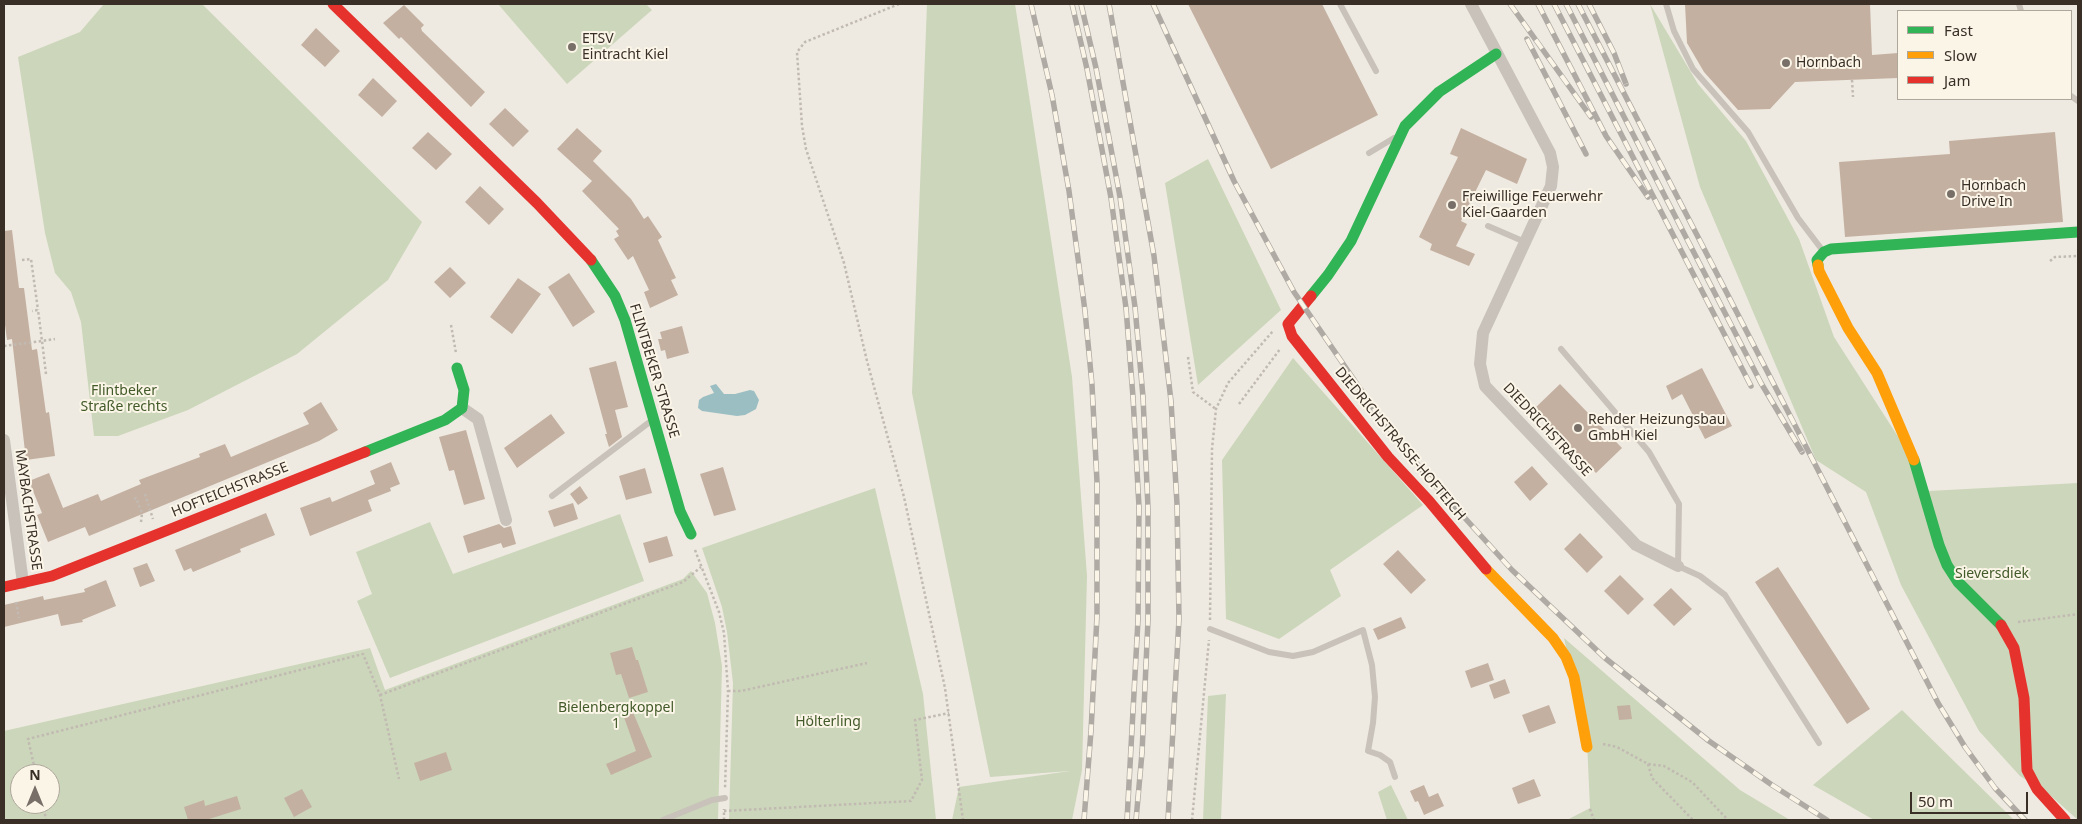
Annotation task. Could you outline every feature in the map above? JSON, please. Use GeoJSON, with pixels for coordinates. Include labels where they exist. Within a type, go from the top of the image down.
{"type":"FeatureCollection","features":[{"type":"Feature","properties":{"kind":"street","name":"FLINTBEKER STRASSE"},"geometry":{"type":"LineString","coordinates":[[334,4],[537,203],[581,248],[601,273],[615,296],[625,320],[680,511],[691,534]]}},
{"type":"Feature","properties":{"kind":"street","name":"DIEDRICHSTRASSE"},"geometry":{"type":"LineString","coordinates":[[1471,4],[1550,153],[1553,167],[1551,186],[1483,333],[1480,364],[1485,386],[1636,546],[1678,566]]}},
{"type":"Feature","properties":{"kind":"street"},"geometry":{"type":"LineString","coordinates":[[1288,324],[1328,275],[1351,242],[1405,126],[1440,92],[1496,54]]}},
{"type":"Feature","properties":{"kind":"street"},"geometry":{"type":"LineString","coordinates":[[2064,820],[2037,789],[2027,770],[2024,698],[2014,648],[2002,625],[1958,582],[1947,565],[1939,545],[1914,458],[1877,373],[1848,328],[1819,271],[1817,260],[1824,252],[1831,249],[2078,232]]}},
{"type":"Feature","properties":{"kind":"street","name":"DIEDRICHSTRASSE-HOFTEICH"},"geometry":{"type":"LineString","coordinates":[[1288,324],[1292,336],[1388,457],[1429,501],[1485,568],[1553,638],[1566,657],[1574,677],[1587,744]]}},
{"type":"Feature","properties":{"kind":"street"},"geometry":{"type":"LineString","coordinates":[[457,368],[464,390],[462,408],[478,420],[506,520]]}},
{"type":"Feature","properties":{"kind":"street","name":"HOFTEICHSTRASSE"},"geometry":{"type":"LineString","coordinates":[[4,587],[52,576],[445,420],[462,408]]}},
{"type":"Feature","properties":{"kind":"street","name":"MAYBACHSTRASSE"},"geometry":{"type":"LineString","coordinates":[[4,440],[23,583]]}},
{"type":"Feature","properties":{"kind":"lane"},"geometry":{"type":"LineString","coordinates":[[1340,4],[1376,72]]}},
{"type":"Feature","properties":{"kind":"lane"},"geometry":{"type":"LineString","coordinates":[[1666,4],[1674,31],[1693,69],[1748,132],[1798,218],[1824,252]]}},
{"type":"Feature","properties":{"kind":"lane"},"geometry":{"type":"LineString","coordinates":[[1369,153],[1402,133]]}},
{"type":"Feature","properties":{"kind":"lane"},"geometry":{"type":"LineString","coordinates":[[1488,226],[1525,242]]}},
{"type":"Feature","properties":{"kind":"lane"},"geometry":{"type":"LineString","coordinates":[[1562,349],[1649,452],[1678,504],[1680,538],[1678,566],[1700,576],[1725,596],[1819,743]]}},
{"type":"Feature","properties":{"kind":"lane"},"geometry":{"type":"LineString","coordinates":[[552,496],[653,420]]}},
{"type":"Feature","properties":{"kind":"lane"},"geometry":{"type":"LineString","coordinates":[[1210,628],[1268,652],[1293,656],[1313,652],[1363,630],[1372,665],[1375,697],[1368,751],[1380,754],[1390,762],[1395,777]]}},
{"type":"Feature","properties":{"kind":"lane"},"geometry":{"type":"LineString","coordinates":[[663,820],[712,800],[725,798]]}},
{"type":"Feature","properties":{"kind":"path"},"geometry":{"type":"LineString","coordinates":[[899,4],[805,42],[798,52],[802,126],[806,149],[844,263],[904,497],[943,678],[963,820]]}},
{"type":"Feature","properties":{"kind":"path"},"geometry":{"type":"LineString","coordinates":[[1852,80],[1853,97]]}},
{"type":"Feature","properties":{"kind":"path"},"geometry":{"type":"LineString","coordinates":[[2050,261],[2055,257],[2078,256]]}},
{"type":"Feature","properties":{"kind":"path"},"geometry":{"type":"LineString","coordinates":[[22,260],[31,259],[46,374]]}},
{"type":"Feature","properties":{"kind":"path"},"geometry":{"type":"LineString","coordinates":[[32,311],[38,310]]}},
{"type":"Feature","properties":{"kind":"path"},"geometry":{"type":"LineString","coordinates":[[1192,820],[1210,628],[1212,449],[1216,408],[1228,383],[1274,329],[1288,324]]}},
{"type":"Feature","properties":{"kind":"path"},"geometry":{"type":"LineString","coordinates":[[451,325],[456,342],[457,368]]}},
{"type":"Feature","properties":{"kind":"path"},"geometry":{"type":"LineString","coordinates":[[1239,404],[1292,336]]}},
{"type":"Feature","properties":{"kind":"path"},"geometry":{"type":"LineString","coordinates":[[4,346],[55,339]]}},
{"type":"Feature","properties":{"kind":"path"},"geometry":{"type":"LineString","coordinates":[[1188,357],[1194,392],[1216,408]]}},
{"type":"Feature","properties":{"kind":"path"},"geometry":{"type":"LineString","coordinates":[[145,494],[152,512],[157,534]]}},
{"type":"Feature","properties":{"kind":"path"},"geometry":{"type":"LineString","coordinates":[[134,499],[136,498],[142,513],[141,524]]}},
{"type":"Feature","properties":{"kind":"path"},"geometry":{"type":"LineString","coordinates":[[691,534],[701,567],[713,594],[724,633],[728,691],[724,820]]}},
{"type":"Feature","properties":{"kind":"path"},"geometry":{"type":"LineString","coordinates":[[380,695],[683,582],[701,567]]}},
{"type":"Feature","properties":{"kind":"path"},"geometry":{"type":"LineString","coordinates":[[2002,625],[2078,614]]}},
{"type":"Feature","properties":{"kind":"path"},"geometry":{"type":"LineString","coordinates":[[34,764],[28,739],[363,654],[380,695],[399,779]]}},
{"type":"Feature","properties":{"kind":"path"},"geometry":{"type":"LineString","coordinates":[[728,691],[741,691],[867,663]]}},
{"type":"Feature","properties":{"kind":"path"},"geometry":{"type":"LineString","coordinates":[[724,811],[911,801],[922,780],[915,720],[949,713]]}},
{"type":"Feature","properties":{"kind":"path"},"geometry":{"type":"LineString","coordinates":[[1587,744],[1617,748],[1648,764],[1664,766],[1692,782],[1728,820]]}},
{"type":"Feature","properties":{"kind":"path"},"geometry":{"type":"LineString","coordinates":[[1648,764],[1652,778],[1693,820]]}},
{"type":"Feature","properties":{"kind":"path"},"geometry":{"type":"LineString","coordinates":[[1590,809],[1594,820]]}},
{"type":"Feature","properties":{"kind":"green space","name":"Flintbeker Straße rechts"},"geometry":{"type":"Polygon","coordinates":[[[104,4],[202,4],[422,222],[388,280],[297,354],[188,410],[118,436],[94,436],[81,322],[71,292],[55,273],[45,233],[18,57],[80,32],[104,4]]]}},
{"type":"Feature","properties":{"kind":"green space","name":"ETSV Eintracht Kiel"},"geometry":{"type":"Polygon","coordinates":[[[498,4],[646,4],[652,10],[567,84],[498,4]]]}},
{"type":"Feature","properties":{"kind":"green space"},"geometry":{"type":"Polygon","coordinates":[[[927,4],[1015,4],[1072,377],[1087,576],[1082,770],[1072,820],[952,820],[959,787],[1070,771],[990,777],[912,393],[927,4]]]}},
{"type":"Feature","properties":{"kind":"green space","name":"Sieversdiek"},"geometry":{"type":"Polygon","coordinates":[[[1650,4],[1698,84],[1746,141],[1799,239],[1834,337],[1922,474],[1929,491],[2078,483],[2078,820],[2050,795],[2020,776],[1979,731],[1901,585],[1866,492],[1816,460],[1700,187],[1650,4]]]}},
{"type":"Feature","properties":{"kind":"green space"},"geometry":{"type":"Polygon","coordinates":[[[1208,159],[1281,310],[1198,385],[1165,183],[1208,159]]]}},
{"type":"Feature","properties":{"kind":"green space"},"geometry":{"type":"Polygon","coordinates":[[[1293,358],[1423,505],[1330,570],[1341,596],[1279,639],[1226,619],[1222,460],[1293,358]]]}},
{"type":"Feature","properties":{"kind":"green space","name":"Hölterling"},"geometry":{"type":"Polygon","coordinates":[[[875,488],[923,694],[936,820],[729,820],[733,683],[722,607],[702,548],[875,488]]]}},
{"type":"Feature","properties":{"kind":"green space"},"geometry":{"type":"Polygon","coordinates":[[[620,514],[644,581],[390,678],[357,601],[372,594],[356,552],[430,522],[453,574],[620,514]]]}},
{"type":"Feature","properties":{"kind":"green space","name":"Bielenbergkoppel 1"},"geometry":{"type":"Polygon","coordinates":[[[691,571],[707,593],[715,623],[722,666],[718,820],[4,820],[4,731],[370,648],[385,690],[683,579],[691,571]]]}},
{"type":"Feature","properties":{"kind":"green space"},"geometry":{"type":"Polygon","coordinates":[[[1564,638],[1740,790],[1790,820],[1567,820],[1590,808],[1587,741],[1564,638]]]}},
{"type":"Feature","properties":{"kind":"green space"},"geometry":{"type":"Polygon","coordinates":[[[1226,694],[1221,820],[1203,820],[1208,696],[1226,694]]]}},
{"type":"Feature","properties":{"kind":"green space"},"geometry":{"type":"Polygon","coordinates":[[[1902,710],[2014,820],[1874,820],[1813,785],[1902,710]]]}},
{"type":"Feature","properties":{"kind":"green space"},"geometry":{"type":"Polygon","coordinates":[[[1391,785],[1408,820],[1387,820],[1378,792],[1391,785]]]}},
{"type":"Feature","properties":{"kind":"water"},"geometry":{"type":"Polygon","coordinates":[[[716,384],[724,394],[754,391],[759,400],[756,409],[745,415],[737,416],[702,411],[698,408],[699,400],[714,393],[710,386],[716,384]]]}},
{"type":"Feature","properties":{"kind":"building"},"geometry":{"type":"Polygon","coordinates":[[[1188,4],[1322,4],[1378,115],[1271,169],[1188,4]]]}},
{"type":"Feature","properties":{"kind":"building","name":"Hornbach"},"geometry":{"type":"Polygon","coordinates":[[[1685,4],[1870,4],[1872,55],[1897,53],[1897,78],[1795,82],[1770,109],[1738,110],[1704,72],[1687,43],[1685,4]]]}},
{"type":"Feature","properties":{"kind":"building"},"geometry":{"type":"Polygon","coordinates":[[[404,5],[424,25],[421,28],[422,31],[485,92],[471,107],[401,37],[399,39],[383,23],[404,5]]]}},
{"type":"Feature","properties":{"kind":"building"},"geometry":{"type":"Polygon","coordinates":[[[316,28],[340,51],[325,67],[301,45],[316,28]]]}},
{"type":"Feature","properties":{"kind":"building"},"geometry":{"type":"Polygon","coordinates":[[[373,78],[397,101],[382,117],[358,95],[373,78]]]}},
{"type":"Feature","properties":{"kind":"building"},"geometry":{"type":"Polygon","coordinates":[[[505,108],[529,131],[513,147],[489,124],[505,108]]]}},
{"type":"Feature","properties":{"kind":"building"},"geometry":{"type":"Polygon","coordinates":[[[577,128],[602,151],[593,161],[631,199],[644,219],[648,216],[662,237],[658,240],[676,278],[671,280],[678,295],[650,308],[644,292],[649,290],[633,256],[628,260],[614,239],[619,236],[616,231],[619,229],[582,191],[592,181],[557,149],[577,128]]]}},
{"type":"Feature","properties":{"kind":"building"},"geometry":{"type":"Polygon","coordinates":[[[1461,128],[1527,159],[1517,184],[1486,170],[1461,221],[1467,224],[1456,246],[1475,254],[1469,266],[1430,250],[1432,244],[1419,237],[1458,157],[1450,154],[1461,128]]]}},
{"type":"Feature","properties":{"kind":"building"},"geometry":{"type":"Polygon","coordinates":[[[428,132],[452,154],[436,170],[412,148],[428,132]]]}},
{"type":"Feature","properties":{"kind":"building","name":"Hornbach Drive In"},"geometry":{"type":"Polygon","coordinates":[[[2055,132],[2063,222],[1845,237],[1839,162],[1950,154],[1949,141],[2055,132]]]}},
{"type":"Feature","properties":{"kind":"building"},"geometry":{"type":"Polygon","coordinates":[[[480,186],[504,209],[489,225],[465,202],[480,186]]]}},
{"type":"Feature","properties":{"kind":"building"},"geometry":{"type":"Polygon","coordinates":[[[12,230],[19,288],[24,288],[32,350],[37,349],[46,413],[49,412],[55,456],[26,460],[12,339],[7,340],[4,317],[4,231],[12,230]]]}},
{"type":"Feature","properties":{"kind":"building"},"geometry":{"type":"Polygon","coordinates":[[[450,267],[466,283],[450,298],[434,282],[450,267]]]}},
{"type":"Feature","properties":{"kind":"building"},"geometry":{"type":"Polygon","coordinates":[[[569,273],[595,312],[573,327],[548,287],[569,273]]]}},
{"type":"Feature","properties":{"kind":"building"},"geometry":{"type":"Polygon","coordinates":[[[518,278],[541,294],[512,334],[490,317],[518,278]]]}},
{"type":"Feature","properties":{"kind":"building"},"geometry":{"type":"Polygon","coordinates":[[[682,326],[689,353],[667,359],[665,350],[661,351],[658,339],[662,339],[660,332],[682,326]]]}},
{"type":"Feature","properties":{"kind":"building"},"geometry":{"type":"Polygon","coordinates":[[[616,361],[628,407],[615,410],[622,437],[609,447],[589,368],[616,361]]]}},
{"type":"Feature","properties":{"kind":"building"},"geometry":{"type":"Polygon","coordinates":[[[1702,368],[1732,426],[1705,439],[1682,394],[1672,400],[1666,386],[1702,368]]]}},
{"type":"Feature","properties":{"kind":"building","name":"Rehder Heizungsbau GmbH Kiel"},"geometry":{"type":"Polygon","coordinates":[[[1560,384],[1622,448],[1596,473],[1534,409],[1560,384]]]}},
{"type":"Feature","properties":{"kind":"building"},"geometry":{"type":"Polygon","coordinates":[[[321,402],[338,430],[319,441],[89,536],[85,527],[48,542],[37,515],[42,513],[29,481],[49,473],[63,508],[98,494],[101,501],[141,484],[139,480],[200,457],[199,454],[225,444],[231,457],[309,424],[303,413],[321,402]]]}},
{"type":"Feature","properties":{"kind":"building"},"geometry":{"type":"Polygon","coordinates":[[[551,414],[565,433],[517,468],[504,448],[551,414]]]}},
{"type":"Feature","properties":{"kind":"building"},"geometry":{"type":"Polygon","coordinates":[[[466,430],[485,499],[464,505],[454,470],[449,471],[439,437],[466,430]]]}},
{"type":"Feature","properties":{"kind":"building"},"geometry":{"type":"Polygon","coordinates":[[[391,462],[400,484],[390,488],[391,491],[368,500],[372,511],[310,536],[300,508],[330,497],[332,502],[375,484],[370,471],[391,462]]]}},
{"type":"Feature","properties":{"kind":"building"},"geometry":{"type":"Polygon","coordinates":[[[1532,466],[1548,484],[1530,501],[1514,482],[1532,466]]]}},
{"type":"Feature","properties":{"kind":"building"},"geometry":{"type":"Polygon","coordinates":[[[723,467],[736,510],[714,516],[700,474],[723,467]]]}},
{"type":"Feature","properties":{"kind":"building"},"geometry":{"type":"Polygon","coordinates":[[[645,468],[652,493],[626,500],[619,476],[645,468]]]}},
{"type":"Feature","properties":{"kind":"building"},"geometry":{"type":"Polygon","coordinates":[[[580,486],[588,498],[578,505],[570,494],[580,486]]]}},
{"type":"Feature","properties":{"kind":"building"},"geometry":{"type":"Polygon","coordinates":[[[573,503],[578,519],[554,527],[548,511],[573,503]]]}},
{"type":"Feature","properties":{"kind":"building"},"geometry":{"type":"Polygon","coordinates":[[[266,513],[275,535],[240,549],[241,552],[193,572],[191,568],[184,571],[175,550],[266,513]]]}},
{"type":"Feature","properties":{"kind":"building"},"geometry":{"type":"Polygon","coordinates":[[[499,524],[504,528],[511,526],[516,544],[503,548],[501,543],[468,553],[463,536],[499,524]]]}},
{"type":"Feature","properties":{"kind":"building"},"geometry":{"type":"Polygon","coordinates":[[[1580,533],[1603,557],[1587,573],[1564,549],[1580,533]]]}},
{"type":"Feature","properties":{"kind":"building"},"geometry":{"type":"Polygon","coordinates":[[[667,536],[673,556],[649,563],[643,543],[667,536]]]}},
{"type":"Feature","properties":{"kind":"building"},"geometry":{"type":"Polygon","coordinates":[[[1398,550],[1426,580],[1411,594],[1383,564],[1398,550]]]}},
{"type":"Feature","properties":{"kind":"building"},"geometry":{"type":"Polygon","coordinates":[[[147,563],[155,581],[140,587],[133,568],[147,563]]]}},
{"type":"Feature","properties":{"kind":"building"},"geometry":{"type":"Polygon","coordinates":[[[1778,567],[1870,709],[1847,724],[1755,582],[1778,567]]]}},
{"type":"Feature","properties":{"kind":"building"},"geometry":{"type":"Polygon","coordinates":[[[1620,575],[1644,599],[1628,615],[1604,591],[1620,575]]]}},
{"type":"Feature","properties":{"kind":"building"},"geometry":{"type":"Polygon","coordinates":[[[106,580],[116,606],[82,620],[83,622],[61,626],[58,614],[4,627],[4,605],[43,596],[44,600],[85,592],[84,589],[106,580]]]}},
{"type":"Feature","properties":{"kind":"building"},"geometry":{"type":"Polygon","coordinates":[[[1671,588],[1692,609],[1674,626],[1653,605],[1671,588]]]}},
{"type":"Feature","properties":{"kind":"building"},"geometry":{"type":"Polygon","coordinates":[[[1401,617],[1406,628],[1378,640],[1373,629],[1401,617]]]}},
{"type":"Feature","properties":{"kind":"building"},"geometry":{"type":"Polygon","coordinates":[[[632,647],[648,692],[629,698],[621,674],[616,675],[610,653],[632,647]]]}},
{"type":"Feature","properties":{"kind":"building"},"geometry":{"type":"Polygon","coordinates":[[[1488,663],[1494,680],[1471,688],[1465,671],[1488,663]]]}},
{"type":"Feature","properties":{"kind":"building"},"geometry":{"type":"Polygon","coordinates":[[[1505,679],[1510,693],[1494,699],[1489,685],[1505,679]]]}},
{"type":"Feature","properties":{"kind":"building"},"geometry":{"type":"Polygon","coordinates":[[[629,703],[652,757],[611,775],[606,764],[636,751],[620,706],[629,703]]]}},
{"type":"Feature","properties":{"kind":"building"},"geometry":{"type":"Polygon","coordinates":[[[1549,705],[1556,723],[1529,733],[1522,715],[1549,705]]]}},
{"type":"Feature","properties":{"kind":"building"},"geometry":{"type":"Polygon","coordinates":[[[1630,705],[1632,719],[1619,720],[1617,706],[1630,705]]]}},
{"type":"Feature","properties":{"kind":"building"},"geometry":{"type":"Polygon","coordinates":[[[446,752],[452,770],[420,781],[414,763],[446,752]]]}},
{"type":"Feature","properties":{"kind":"building"},"geometry":{"type":"Polygon","coordinates":[[[1534,779],[1541,796],[1518,804],[1512,788],[1534,779]]]}},
{"type":"Feature","properties":{"kind":"building"},"geometry":{"type":"Polygon","coordinates":[[[1424,785],[1429,797],[1438,793],[1444,806],[1424,815],[1418,801],[1415,802],[1410,791],[1424,785]]]}},
{"type":"Feature","properties":{"kind":"building"},"geometry":{"type":"Polygon","coordinates":[[[302,789],[312,807],[294,817],[284,798],[302,789]]]}},
{"type":"Feature","properties":{"kind":"building"},"geometry":{"type":"Polygon","coordinates":[[[237,796],[241,809],[206,820],[188,820],[184,807],[204,800],[205,806],[237,796]]]}},
{"type":"Feature","properties":{"kind":"railway"},"geometry":{"type":"LineString","coordinates":[[1031,4],[1052,95],[1069,191],[1085,311],[1092,385],[1097,482],[1097,616],[1084,820]]}},
{"type":"Feature","properties":{"kind":"railway"},"geometry":{"type":"LineString","coordinates":[[1072,4],[1087,69],[1111,198],[1126,308],[1133,397],[1139,507],[1138,620],[1127,820]]}},
{"type":"Feature","properties":{"kind":"railway"},"geometry":{"type":"LineString","coordinates":[[1081,4],[1096,68],[1120,197],[1135,307],[1143,397],[1148,508],[1148,620],[1142,753],[1136,820]]}},
{"type":"Feature","properties":{"kind":"railway"},"geometry":{"type":"LineString","coordinates":[[1109,4],[1154,256],[1171,401],[1177,504],[1179,619],[1168,820]]}},
{"type":"Feature","properties":{"kind":"railway"},"geometry":{"type":"LineString","coordinates":[[1153,4],[1234,181],[1294,292],[1376,412],[1425,474],[1512,570],[1605,658],[1709,741],[1772,785],[1827,820]]}},
{"type":"Feature","properties":{"kind":"railway"},"geometry":{"type":"LineString","coordinates":[[1510,4],[1591,117]]}},
{"type":"Feature","properties":{"kind":"railway"},"geometry":{"type":"LineString","coordinates":[[1538,4],[1606,136],[1648,197]]}},
{"type":"Feature","properties":{"kind":"railway"},"geometry":{"type":"LineString","coordinates":[[1554,4],[1751,386]]}},
{"type":"Feature","properties":{"kind":"railway"},"geometry":{"type":"LineString","coordinates":[[1566,4],[1761,383],[1802,452]]}},
{"type":"Feature","properties":{"kind":"railway"},"geometry":{"type":"LineString","coordinates":[[1578,4],[1938,703],[1965,747],[1995,788],[2025,820]]}},
{"type":"Feature","properties":{"kind":"railway"},"geometry":{"type":"LineString","coordinates":[[1589,4],[1614,53],[1626,84]]}},
{"type":"Feature","properties":{"kind":"railway"},"geometry":{"type":"LineString","coordinates":[[1527,39],[1586,154]]}},
{"type":"Feature","properties":{"kind":"traffic: fast"},"geometry":{"type":"LineString","coordinates":[[1311,296],[1351,241],[1405,126],[1439,92],[1496,54]]}},
{"type":"Feature","properties":{"kind":"traffic: fast"},"geometry":{"type":"LineString","coordinates":[[1818,265],[1817,260],[1824,252],[1831,249],[2078,232]]}},
{"type":"Feature","properties":{"kind":"traffic: fast"},"geometry":{"type":"LineString","coordinates":[[591,260],[615,296],[625,320],[680,511],[691,534]]}},
{"type":"Feature","properties":{"kind":"traffic: fast"},"geometry":{"type":"LineString","coordinates":[[365,452],[445,420],[462,408],[464,390],[457,368]]}},
{"type":"Feature","properties":{"kind":"traffic: fast"},"geometry":{"type":"LineString","coordinates":[[1914,460],[1939,545],[1947,565],[1958,582],[2001,625]]}},
{"type":"Feature","properties":{"kind":"traffic: slow"},"geometry":{"type":"LineString","coordinates":[[1818,265],[1819,271],[1848,328],[1877,373],[1914,460]]}},
{"type":"Feature","properties":{"kind":"traffic: slow"},"geometry":{"type":"LineString","coordinates":[[1486,569],[1553,638],[1566,657],[1574,677],[1587,747]]}},
{"type":"Feature","properties":{"kind":"traffic: jam"},"geometry":{"type":"LineString","coordinates":[[333,4],[537,203],[591,260]]}},
{"type":"Feature","properties":{"kind":"traffic: jam"},"geometry":{"type":"LineString","coordinates":[[1311,296],[1288,324],[1292,336],[1388,457],[1429,501],[1486,569]]}},
{"type":"Feature","properties":{"kind":"traffic: jam"},"geometry":{"type":"LineString","coordinates":[[4,587],[52,576],[365,452]]}},
{"type":"Feature","properties":{"kind":"traffic: jam"},"geometry":{"type":"LineString","coordinates":[[2001,625],[2014,648],[2024,698],[2027,770],[2037,789],[2065,820]]}},
{"type":"Feature","properties":{"kind":"place","name":"ETSV Eintracht Kiel"},"geometry":{"type":"Point","coordinates":[572,47]}},
{"type":"Feature","properties":{"kind":"place","name":"Hornbach"},"geometry":{"type":"Point","coordinates":[1786,63]}},
{"type":"Feature","properties":{"kind":"place","name":"Hornbach Drive In"},"geometry":{"type":"Point","coordinates":[1951,194]}},
{"type":"Feature","properties":{"kind":"place","name":"Freiwillige Feuerwehr Kiel-Gaarden"},"geometry":{"type":"Point","coordinates":[1452,205]}},
{"type":"Feature","properties":{"kind":"place","name":"Rehder Heizungsbau GmbH Kiel"},"geometry":{"type":"Point","coordinates":[1578,428]}}]}
